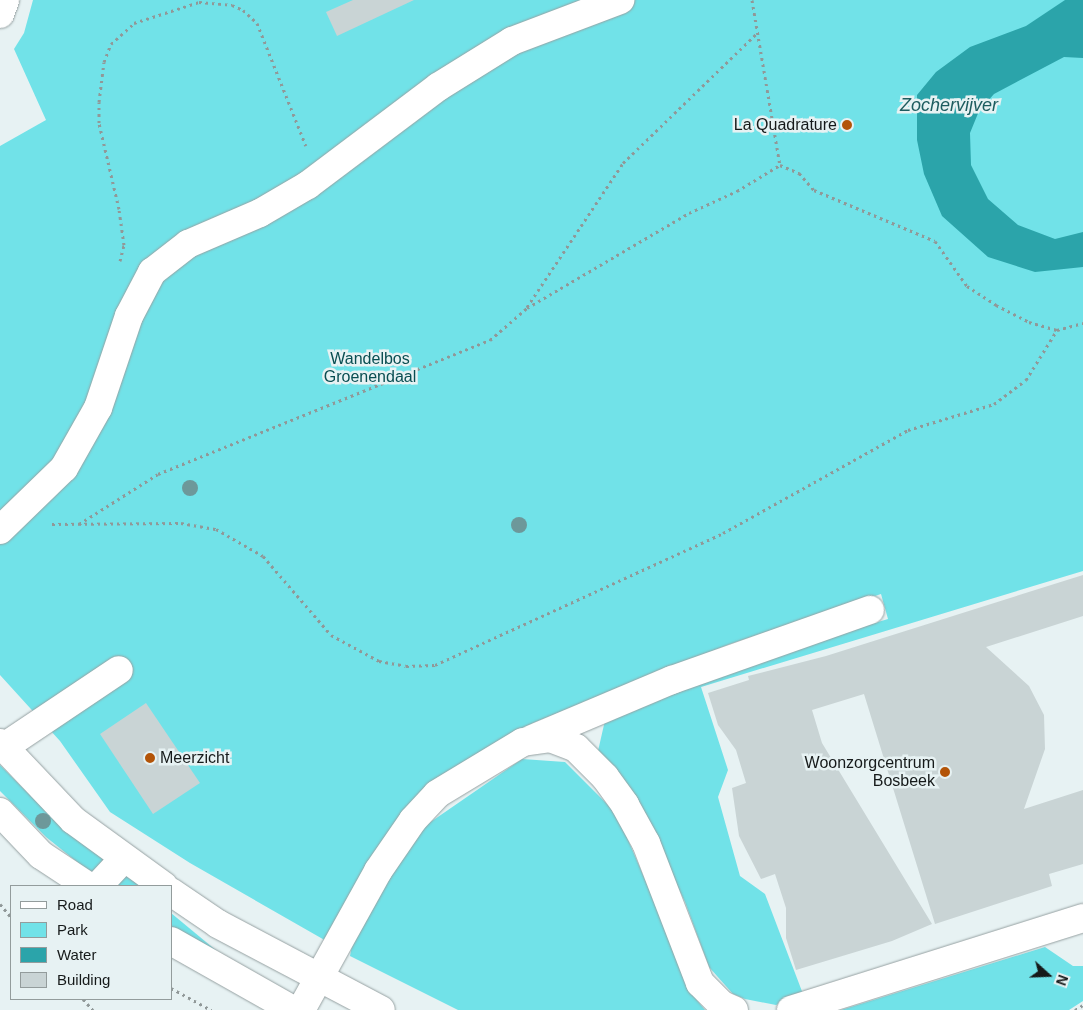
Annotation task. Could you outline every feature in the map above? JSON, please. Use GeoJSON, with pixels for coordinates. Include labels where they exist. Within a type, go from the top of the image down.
{"type":"FeatureCollection","features":[{"type":"Feature","properties":{"kind":"street"},"geometry":{"type":"LineString","coordinates":[[0,14],[5,0]]}},
{"type":"Feature","properties":{"kind":"street"},"geometry":{"type":"LineString","coordinates":[[6,525],[64,468],[98,408],[129,316],[152,272],[188,244],[260,213],[319,176],[438,86],[512,41],[620,0]]}},
{"type":"Feature","properties":{"kind":"street"},"geometry":{"type":"LineString","coordinates":[[301,1010],[378,871],[413,820],[437,794],[523,742],[672,680],[870,610]]}},
{"type":"Feature","properties":{"kind":"street"},"geometry":{"type":"LineString","coordinates":[[120,670],[2,745],[73,820],[163,885]]}},
{"type":"Feature","properties":{"kind":"street"},"geometry":{"type":"LineString","coordinates":[[523,742],[550,738],[576,748],[606,777],[646,843],[700,983],[722,1005],[734,1010]]}},
{"type":"Feature","properties":{"kind":"street"},"geometry":{"type":"LineString","coordinates":[[0,812],[41,855],[86,885]]}},
{"type":"Feature","properties":{"kind":"street"},"geometry":{"type":"LineString","coordinates":[[99,885],[124,858]]}},
{"type":"Feature","properties":{"kind":"street"},"geometry":{"type":"LineString","coordinates":[[172,893],[218,924],[381,1010]]}},
{"type":"Feature","properties":{"kind":"street"},"geometry":{"type":"LineString","coordinates":[[791,1010],[1083,918]]}},
{"type":"Feature","properties":{"kind":"street"},"geometry":{"type":"LineString","coordinates":[[172,942],[293,1010]]}},
{"type":"Feature","properties":{"kind":"path"},"geometry":{"type":"LineString","coordinates":[[752,0],[756,34],[780,165]]}},
{"type":"Feature","properties":{"kind":"path"},"geometry":{"type":"LineString","coordinates":[[119,271],[124,244],[99,123],[99,102],[104,62],[111,44],[134,23],[199,2],[243,10],[257,23],[319,176]]}},
{"type":"Feature","properties":{"kind":"path"},"geometry":{"type":"LineString","coordinates":[[526,308],[623,163],[756,34]]}},
{"type":"Feature","properties":{"kind":"path"},"geometry":{"type":"LineString","coordinates":[[78,525],[158,474],[490,340],[526,308],[689,213],[737,191],[780,165]]}},
{"type":"Feature","properties":{"kind":"path"},"geometry":{"type":"LineString","coordinates":[[780,165],[799,172],[814,190],[935,241],[967,286],[1028,322],[1057,330],[1083,323]]}},
{"type":"Feature","properties":{"kind":"path"},"geometry":{"type":"LineString","coordinates":[[6,525],[181,523],[216,529],[263,556],[331,635],[378,661],[435,665],[723,533],[908,430],[994,404],[1026,380],[1057,330]]}},
{"type":"Feature","properties":{"kind":"path"},"geometry":{"type":"LineString","coordinates":[[0,904],[10,916]]}},
{"type":"Feature","properties":{"kind":"path"},"geometry":{"type":"LineString","coordinates":[[172,989],[211,1010]]}},
{"type":"Feature","properties":{"kind":"path"},"geometry":{"type":"LineString","coordinates":[[84,1000],[93,1010]]}},
{"type":"Feature","properties":{"kind":"path"},"geometry":{"type":"LineString","coordinates":[[1075,1010],[1083,1005]]}},
{"type":"Feature","properties":{"kind":"green space","name":"Wandelbos Groenendaal"},"geometry":{"type":"Polygon","coordinates":[[[33,0],[1083,0],[1083,571],[701,687],[728,770],[718,797],[740,876],[765,894],[803,994],[776,1005],[745,999],[733,994],[709,967],[685,902],[637,802],[598,751],[606,716],[738,664],[888,619],[881,594],[730,644],[533,723],[489,749],[328,942],[190,863],[110,812],[60,741],[0,675],[0,146],[46,120],[14,49],[24,33],[33,0]]]}},
{"type":"Feature","properties":{"kind":"green space"},"geometry":{"type":"Polygon","coordinates":[[[522,759],[565,762],[617,814],[696,999],[705,1010],[458,1010],[350,956],[353,940],[374,901],[419,830],[522,759]]]}},
{"type":"Feature","properties":{"kind":"green space"},"geometry":{"type":"Polygon","coordinates":[[[0,765],[58,823],[141,885],[106,885],[46,837],[0,791],[0,765]]]}},
{"type":"Feature","properties":{"kind":"green space"},"geometry":{"type":"Polygon","coordinates":[[[172,914],[235,966],[172,931],[172,914]]]}},
{"type":"Feature","properties":{"kind":"green space"},"geometry":{"type":"Polygon","coordinates":[[[1045,947],[1073,966],[1083,966],[1083,1001],[1069,1010],[841,1010],[1045,947]]]}},
{"type":"Feature","properties":{"kind":"water","name":"Zochervijver"},"geometry":{"type":"Polygon","coordinates":[[[1065,0],[1083,0],[1083,58],[1064,57],[994,94],[979,111],[970,133],[971,165],[988,199],[1018,225],[1055,239],[1083,232],[1083,267],[1035,272],[988,257],[942,216],[924,174],[917,140],[917,95],[936,72],[970,47],[1026,26],[1065,0]]]}},
{"type":"Feature","properties":{"kind":"building"},"geometry":{"type":"Polygon","coordinates":[[[353,0],[414,0],[337,36],[326,12],[353,0]]]}},
{"type":"Feature","properties":{"kind":"building","name":"Woonzorgcentrum Bosbeek"},"geometry":{"type":"Polygon","coordinates":[[[1083,575],[1083,616],[986,647],[1029,686],[1044,715],[1045,749],[1024,809],[1083,790],[1083,864],[1049,874],[1052,886],[935,924],[864,694],[812,710],[822,743],[932,924],[892,941],[796,970],[786,938],[786,908],[775,874],[761,879],[739,836],[732,788],[746,783],[736,750],[718,725],[708,693],[749,680],[748,676],[826,656],[1083,575]]]}},
{"type":"Feature","properties":{"kind":"building","name":"Meerzicht"},"geometry":{"type":"Polygon","coordinates":[[[146,703],[200,783],[153,814],[100,734],[146,703]]]}},
{"type":"Feature","properties":{"kind":"place","name":"La Quadrature"},"geometry":{"type":"Point","coordinates":[847,125]}},
{"type":"Feature","properties":{"kind":"place","name":"Meerzicht"},"geometry":{"type":"Point","coordinates":[150,758]}},
{"type":"Feature","properties":{"kind":"place","name":"Woonzorgcentrum Bosbeek"},"geometry":{"type":"Point","coordinates":[945,772]}}]}
